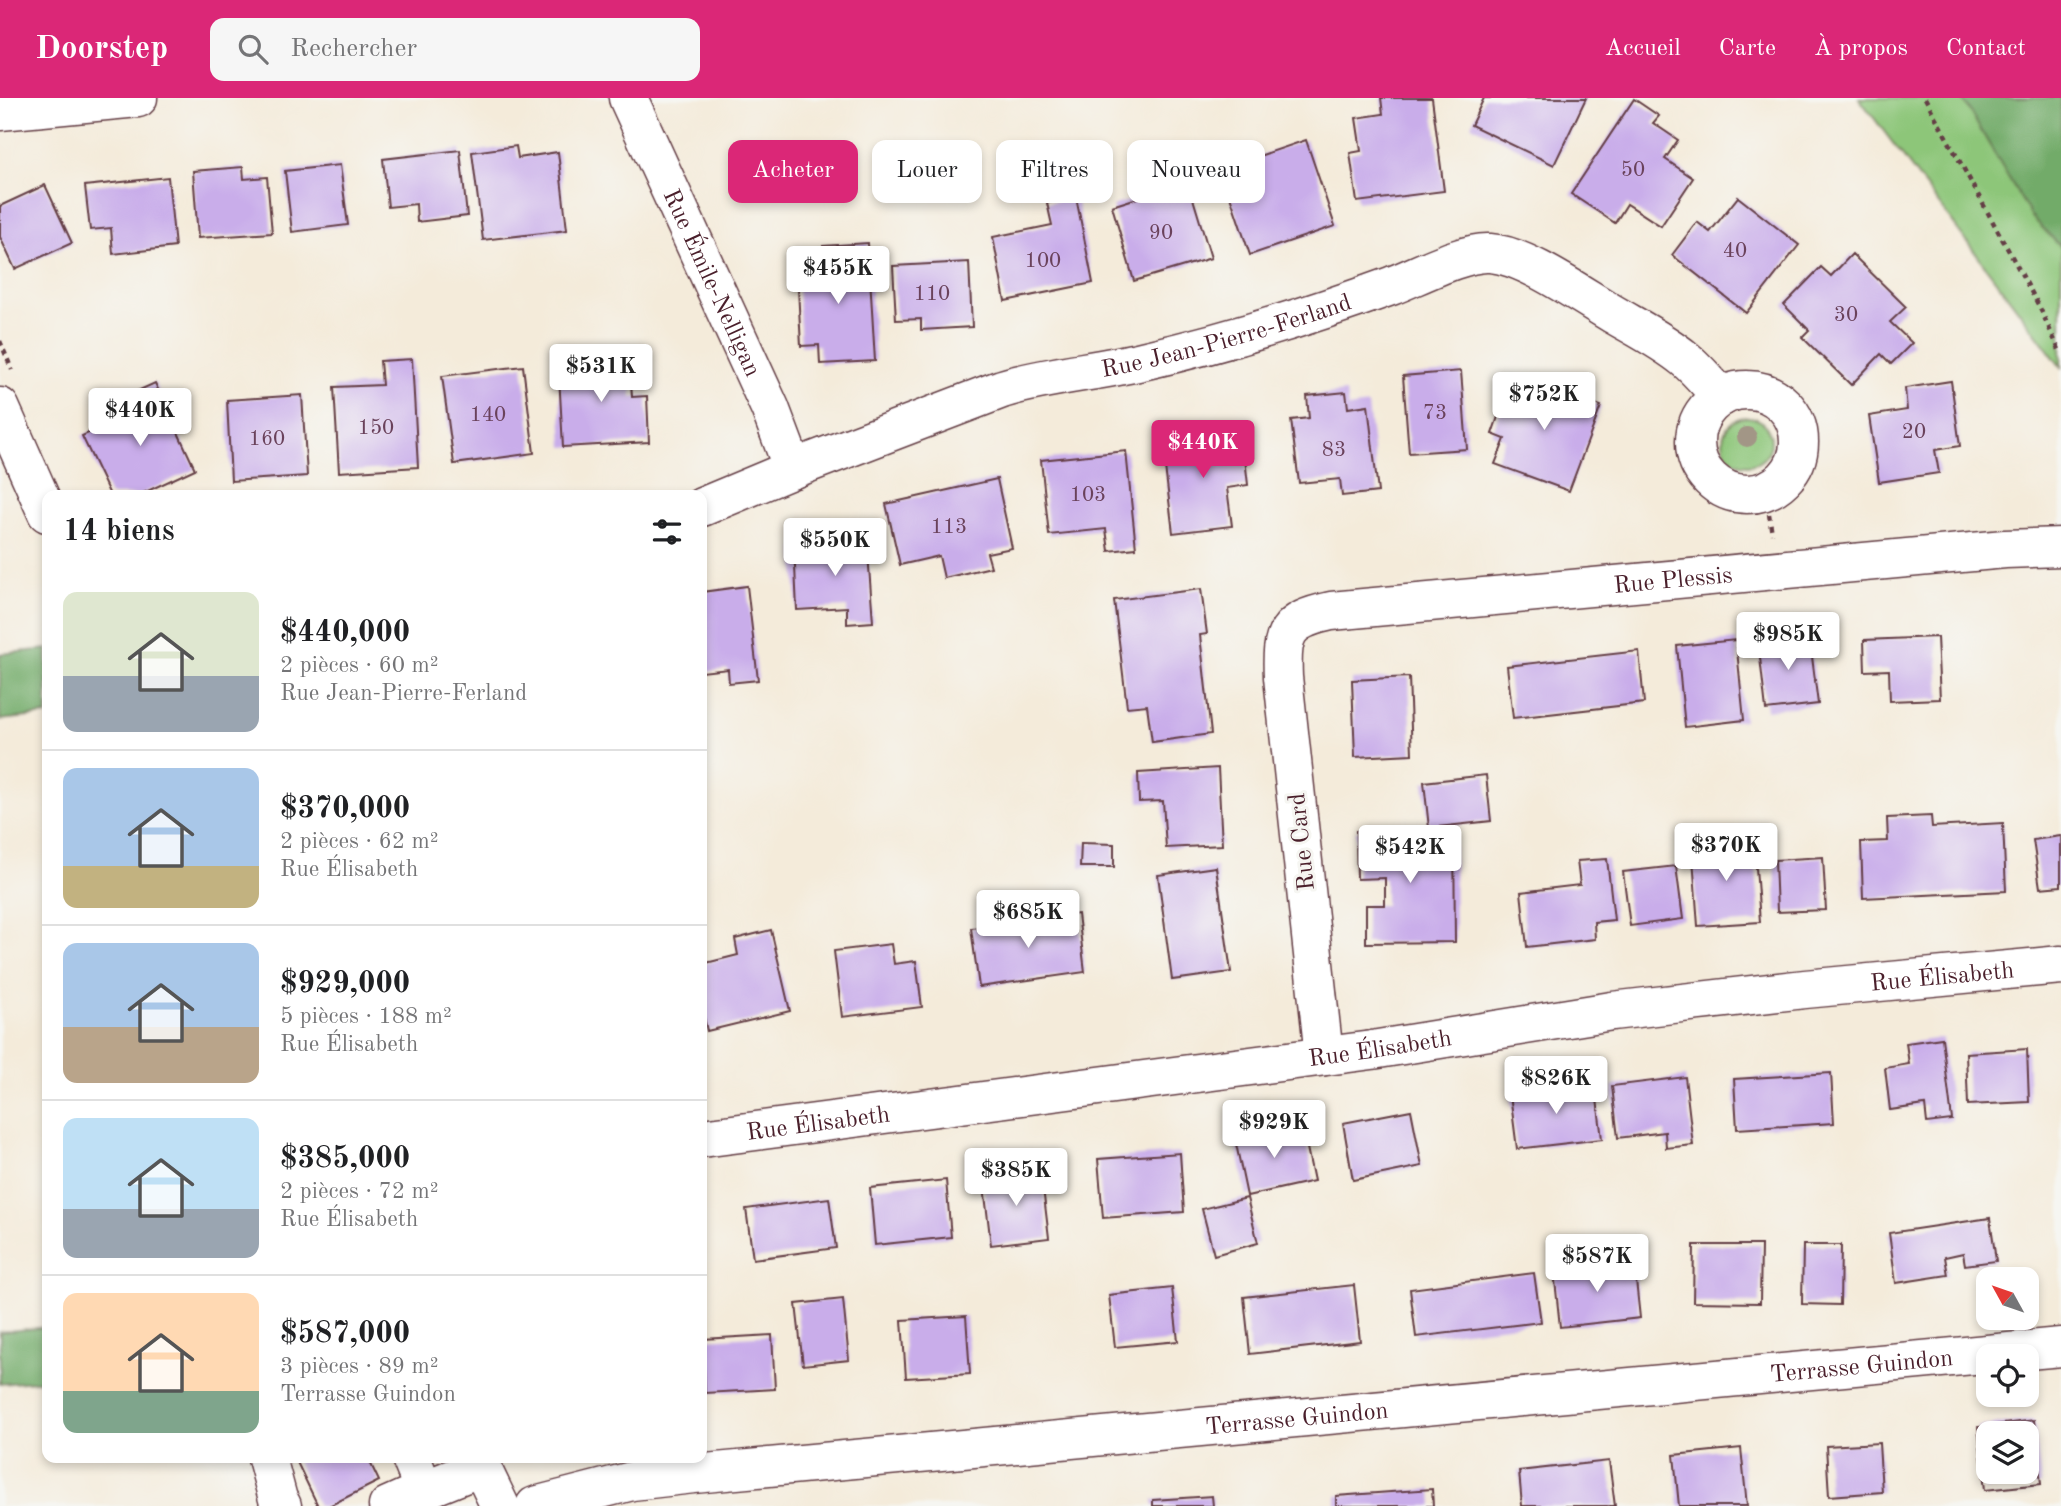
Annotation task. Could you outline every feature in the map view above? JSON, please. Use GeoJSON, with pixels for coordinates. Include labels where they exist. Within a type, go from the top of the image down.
{"type":"FeatureCollection","features":[{"type":"Feature","properties":{"kind":"street"},"geometry":{"type":"LineString","coordinates":[[0,111],[138,98]]}},
{"type":"Feature","properties":{"kind":"street","name":"Rue Émile-Nelligan"},"geometry":{"type":"LineString","coordinates":[[628,98],[770,408],[793,469]]}},
{"type":"Feature","properties":{"kind":"street","name":"Rue Jean-Pierre-Ferland"},"geometry":{"type":"LineString","coordinates":[[707,505],[793,469],[1012,386],[1121,366],[1208,344],[1326,309],[1481,253],[1492,253],[1522,261],[1674,350],[1721,397]]}},
{"type":"Feature","properties":{"kind":"street"},"geometry":{"type":"LineString","coordinates":[[0,407],[42,502]]}},
{"type":"Feature","properties":{"kind":"street","name":"Rue Plessis"},"geometry":{"type":"LineString","coordinates":[[1291,629],[1307,617],[1331,611],[2005,549],[2061,547]]}},
{"type":"Feature","properties":{"kind":"street","name":"Rue Card"},"geometry":{"type":"LineString","coordinates":[[1291,629],[1283,643],[1283,677],[1324,1056]]}},
{"type":"Feature","properties":{"kind":"street","name":"Rue Élisabeth"},"geometry":{"type":"LineString","coordinates":[[707,1137],[1324,1056],[1658,1005],[2061,965]]}},
{"type":"Feature","properties":{"kind":"street","name":"Terrasse Guindon"},"geometry":{"type":"LineString","coordinates":[[535,1506],[632,1482],[694,1474],[2061,1347]]}},
{"type":"Feature","properties":{"kind":"street"},"geometry":{"type":"LineString","coordinates":[[268,1463],[282,1506]]}},
{"type":"Feature","properties":{"kind":"street"},"geometry":{"type":"LineString","coordinates":[[388,1506],[417,1474],[474,1463]]}},
{"type":"Feature","properties":{"kind":"street"},"geometry":{"type":"LineString","coordinates":[[479,1463],[500,1506]]}},
{"type":"Feature","properties":{"kind":"path"},"geometry":{"type":"LineString","coordinates":[[1925,98],[2039,306],[2061,354]]}},
{"type":"Feature","properties":{"kind":"green space"},"geometry":{"type":"Polygon","coordinates":[[[1859,98],[2061,98],[2061,367],[1859,98]]]}},
{"type":"Feature","properties":{"kind":"green space"},"geometry":{"type":"Polygon","coordinates":[[[1962,98],[2061,98],[2061,247],[2031,216],[1962,98]]]}},
{"type":"Feature","properties":{"kind":"green space"},"geometry":{"type":"Polygon","coordinates":[[[1747,417],[1764,424],[1771,441],[1764,458],[1747,465],[1730,458],[1723,441],[1730,424],[1747,417]]]}},
{"type":"Feature","properties":{"kind":"green space"},"geometry":{"type":"Polygon","coordinates":[[[42,650],[42,716],[0,720],[0,654],[42,650]]]}},
{"type":"Feature","properties":{"kind":"green space"},"geometry":{"type":"Polygon","coordinates":[[[42,1328],[42,1380],[0,1384],[0,1332],[42,1328]]]}},
{"type":"Feature","properties":{"kind":"building"},"geometry":{"type":"Polygon","coordinates":[[[1381,98],[1432,98],[1444,191],[1357,202],[1350,153],[1361,151],[1356,118],[1383,114],[1381,98]]]}},
{"type":"Feature","properties":{"kind":"building"},"geometry":{"type":"Polygon","coordinates":[[[1484,98],[1586,98],[1554,165],[1471,125],[1484,98]]]}},
{"type":"Feature","properties":{"kind":"building"},"geometry":{"type":"Polygon","coordinates":[[[1634,99],[1659,116],[1653,123],[1678,140],[1665,159],[1693,178],[1661,226],[1627,204],[1615,223],[1571,194],[1634,99]]]}},
{"type":"Feature","properties":{"kind":"building"},"geometry":{"type":"Polygon","coordinates":[[[1306,140],[1335,226],[1250,255],[1232,203],[1265,203],[1265,154],[1306,140]]]}},
{"type":"Feature","properties":{"kind":"building"},"geometry":{"type":"Polygon","coordinates":[[[516,146],[518,158],[558,152],[567,230],[483,240],[472,152],[516,146]]]}},
{"type":"Feature","properties":{"kind":"building"},"geometry":{"type":"Polygon","coordinates":[[[460,150],[467,216],[417,222],[416,204],[388,207],[383,159],[460,150]]]}},
{"type":"Feature","properties":{"kind":"building"},"geometry":{"type":"Polygon","coordinates":[[[340,165],[348,225],[292,232],[285,171],[340,165]]]}},
{"type":"Feature","properties":{"kind":"building"},"geometry":{"type":"Polygon","coordinates":[[[243,167],[244,179],[267,177],[272,233],[198,238],[193,171],[243,167]]]}},
{"type":"Feature","properties":{"kind":"building"},"geometry":{"type":"Polygon","coordinates":[[[168,177],[175,247],[113,254],[111,228],[90,230],[85,186],[168,177]]]}},
{"type":"Feature","properties":{"kind":"building"},"geometry":{"type":"Polygon","coordinates":[[[45,185],[72,243],[15,269],[0,237],[0,206],[45,185]]]}},
{"type":"Feature","properties":{"kind":"building"},"geometry":{"type":"Polygon","coordinates":[[[1738,197],[1799,245],[1746,313],[1672,255],[1697,222],[1710,232],[1738,197]]]}},
{"type":"Feature","properties":{"kind":"building"},"geometry":{"type":"Polygon","coordinates":[[[1127,201],[1194,203],[1211,258],[1134,281],[1112,206],[1127,201]]]}},
{"type":"Feature","properties":{"kind":"building"},"geometry":{"type":"Polygon","coordinates":[[[1047,203],[1077,203],[1093,283],[1005,301],[993,237],[1052,225],[1047,203]]]}},
{"type":"Feature","properties":{"kind":"building"},"geometry":{"type":"Polygon","coordinates":[[[868,243],[875,361],[820,364],[819,345],[801,346],[797,269],[824,267],[823,246],[868,243]]]}},
{"type":"Feature","properties":{"kind":"building"},"geometry":{"type":"Polygon","coordinates":[[[1852,254],[1906,307],[1890,322],[1912,343],[1891,364],[1881,354],[1851,385],[1802,337],[1809,330],[1784,305],[1821,267],[1831,276],[1852,254]]]}},
{"type":"Feature","properties":{"kind":"building"},"geometry":{"type":"Polygon","coordinates":[[[969,262],[972,327],[921,330],[921,319],[896,320],[893,266],[969,262]]]}},
{"type":"Feature","properties":{"kind":"building"},"geometry":{"type":"Polygon","coordinates":[[[612,348],[613,370],[630,369],[632,397],[647,396],[649,442],[563,447],[559,375],[581,374],[580,351],[612,348]]]}},
{"type":"Feature","properties":{"kind":"building"},"geometry":{"type":"Polygon","coordinates":[[[412,359],[418,467],[339,472],[334,387],[382,385],[380,361],[412,359]]]}},
{"type":"Feature","properties":{"kind":"building"},"geometry":{"type":"Polygon","coordinates":[[[523,366],[534,453],[454,464],[442,376],[523,366]]]}},
{"type":"Feature","properties":{"kind":"building"},"geometry":{"type":"Polygon","coordinates":[[[1461,371],[1467,449],[1409,453],[1403,376],[1461,371]]]}},
{"type":"Feature","properties":{"kind":"building"},"geometry":{"type":"Polygon","coordinates":[[[1513,374],[1601,406],[1569,491],[1495,464],[1505,439],[1492,434],[1513,374]]]}},
{"type":"Feature","properties":{"kind":"building"},"geometry":{"type":"Polygon","coordinates":[[[1951,381],[1960,446],[1935,450],[1939,473],[1879,482],[1869,416],[1907,410],[1905,388],[1951,381]]]}},
{"type":"Feature","properties":{"kind":"building"},"geometry":{"type":"Polygon","coordinates":[[[155,383],[195,469],[150,490],[108,490],[82,436],[140,409],[133,393],[155,383]]]}},
{"type":"Feature","properties":{"kind":"building"},"geometry":{"type":"Polygon","coordinates":[[[1346,392],[1348,408],[1368,405],[1378,492],[1342,496],[1340,479],[1299,483],[1291,420],[1309,418],[1307,396],[1346,392]]]}},
{"type":"Feature","properties":{"kind":"building"},"geometry":{"type":"Polygon","coordinates":[[[302,395],[307,476],[231,481],[227,400],[302,395]]]}},
{"type":"Feature","properties":{"kind":"building"},"geometry":{"type":"Polygon","coordinates":[[[1242,432],[1248,485],[1227,488],[1232,526],[1173,533],[1162,442],[1242,432]]]}},
{"type":"Feature","properties":{"kind":"building"},"geometry":{"type":"Polygon","coordinates":[[[1126,451],[1136,548],[1109,551],[1106,529],[1049,535],[1041,460],[1126,451]]]}},
{"type":"Feature","properties":{"kind":"building"},"geometry":{"type":"Polygon","coordinates":[[[997,479],[1012,548],[987,553],[991,567],[944,578],[939,556],[900,565],[886,504],[997,479]]]}},
{"type":"Feature","properties":{"kind":"building"},"geometry":{"type":"Polygon","coordinates":[[[867,539],[873,622],[847,624],[847,607],[797,610],[794,544],[867,539]]]}},
{"type":"Feature","properties":{"kind":"building"},"geometry":{"type":"Polygon","coordinates":[[[747,586],[758,680],[729,683],[728,669],[707,671],[707,591],[747,586]]]}},
{"type":"Feature","properties":{"kind":"building"},"geometry":{"type":"Polygon","coordinates":[[[1201,589],[1207,634],[1200,635],[1211,734],[1152,742],[1147,705],[1127,707],[1114,600],[1201,589]]]}},
{"type":"Feature","properties":{"kind":"building"},"geometry":{"type":"Polygon","coordinates":[[[1809,633],[1818,704],[1766,710],[1758,640],[1809,633]]]}},
{"type":"Feature","properties":{"kind":"building"},"geometry":{"type":"Polygon","coordinates":[[[1937,637],[1940,699],[1890,701],[1889,670],[1865,671],[1864,640],[1937,637]]]}},
{"type":"Feature","properties":{"kind":"building"},"geometry":{"type":"Polygon","coordinates":[[[1736,640],[1744,720],[1685,727],[1677,646],[1736,640]]]}},
{"type":"Feature","properties":{"kind":"building"},"geometry":{"type":"Polygon","coordinates":[[[1639,651],[1644,703],[1513,718],[1507,666],[1639,651]]]}},
{"type":"Feature","properties":{"kind":"building"},"geometry":{"type":"Polygon","coordinates":[[[1409,677],[1412,754],[1355,757],[1352,680],[1409,677]]]}},
{"type":"Feature","properties":{"kind":"building"},"geometry":{"type":"Polygon","coordinates":[[[1218,768],[1222,845],[1166,848],[1163,801],[1139,802],[1138,773],[1218,768]]]}},
{"type":"Feature","properties":{"kind":"building"},"geometry":{"type":"Polygon","coordinates":[[[1486,775],[1491,821],[1429,828],[1424,782],[1486,775]]]}},
{"type":"Feature","properties":{"kind":"building"},"geometry":{"type":"Polygon","coordinates":[[[1931,816],[1932,827],[2003,823],[2006,891],[1863,898],[1861,842],[1888,841],[1887,818],[1931,816]]]}},
{"type":"Feature","properties":{"kind":"building"},"geometry":{"type":"Polygon","coordinates":[[[1454,829],[1455,942],[1366,943],[1366,905],[1385,905],[1385,878],[1357,879],[1356,831],[1454,829]]]}},
{"type":"Feature","properties":{"kind":"building"},"geometry":{"type":"Polygon","coordinates":[[[2061,836],[2061,886],[2040,888],[2033,840],[2061,836]]]}},
{"type":"Feature","properties":{"kind":"building"},"geometry":{"type":"Polygon","coordinates":[[[1754,840],[1760,922],[1698,926],[1692,844],[1754,840]]]}},
{"type":"Feature","properties":{"kind":"building"},"geometry":{"type":"Polygon","coordinates":[[[1081,843],[1114,844],[1114,867],[1080,867],[1081,843]]]}},
{"type":"Feature","properties":{"kind":"building"},"geometry":{"type":"Polygon","coordinates":[[[1823,857],[1826,910],[1777,912],[1775,860],[1823,857]]]}},
{"type":"Feature","properties":{"kind":"building"},"geometry":{"type":"Polygon","coordinates":[[[1607,859],[1614,920],[1594,922],[1595,939],[1527,947],[1521,892],[1580,885],[1577,861],[1607,859]]]}},
{"type":"Feature","properties":{"kind":"building"},"geometry":{"type":"Polygon","coordinates":[[[1676,866],[1683,919],[1630,926],[1623,872],[1676,866]]]}},
{"type":"Feature","properties":{"kind":"building"},"geometry":{"type":"Polygon","coordinates":[[[1216,867],[1231,972],[1172,980],[1158,875],[1216,867]]]}},
{"type":"Feature","properties":{"kind":"building"},"geometry":{"type":"Polygon","coordinates":[[[1078,914],[1085,972],[979,987],[971,928],[1078,914]]]}},
{"type":"Feature","properties":{"kind":"building"},"geometry":{"type":"Polygon","coordinates":[[[771,930],[790,1011],[707,1031],[707,963],[738,955],[735,939],[771,930]]]}},
{"type":"Feature","properties":{"kind":"building"},"geometry":{"type":"Polygon","coordinates":[[[891,944],[894,964],[916,961],[922,1007],[842,1017],[834,951],[891,944]]]}},
{"type":"Feature","properties":{"kind":"building"},"geometry":{"type":"Polygon","coordinates":[[[1942,1038],[1952,1120],[1927,1123],[1925,1105],[1890,1110],[1885,1068],[1909,1064],[1906,1043],[1942,1038]]]}},
{"type":"Feature","properties":{"kind":"building"},"geometry":{"type":"Polygon","coordinates":[[[2027,1049],[2029,1102],[1968,1105],[1966,1053],[2027,1049]]]}},
{"type":"Feature","properties":{"kind":"building"},"geometry":{"type":"Polygon","coordinates":[[[1831,1073],[1834,1123],[1737,1129],[1734,1079],[1831,1073]]]}},
{"type":"Feature","properties":{"kind":"building"},"geometry":{"type":"Polygon","coordinates":[[[1685,1077],[1693,1145],[1666,1148],[1665,1132],[1618,1138],[1612,1086],[1685,1077]]]}},
{"type":"Feature","properties":{"kind":"building"},"geometry":{"type":"Polygon","coordinates":[[[1595,1083],[1602,1139],[1517,1149],[1510,1094],[1595,1083]]]}},
{"type":"Feature","properties":{"kind":"building"},"geometry":{"type":"Polygon","coordinates":[[[1411,1110],[1422,1166],[1353,1180],[1343,1123],[1411,1110]]]}},
{"type":"Feature","properties":{"kind":"building"},"geometry":{"type":"Polygon","coordinates":[[[1302,1124],[1314,1181],[1247,1196],[1235,1139],[1302,1124]]]}},
{"type":"Feature","properties":{"kind":"building"},"geometry":{"type":"Polygon","coordinates":[[[1180,1153],[1184,1212],[1103,1218],[1098,1159],[1180,1153]]]}},
{"type":"Feature","properties":{"kind":"building"},"geometry":{"type":"Polygon","coordinates":[[[1041,1171],[1049,1238],[991,1245],[983,1178],[1041,1171]]]}},
{"type":"Feature","properties":{"kind":"building"},"geometry":{"type":"Polygon","coordinates":[[[946,1180],[951,1237],[875,1245],[870,1188],[946,1180]]]}},
{"type":"Feature","properties":{"kind":"building"},"geometry":{"type":"Polygon","coordinates":[[[829,1198],[836,1248],[753,1259],[746,1209],[829,1198]]]}},
{"type":"Feature","properties":{"kind":"building"},"geometry":{"type":"Polygon","coordinates":[[[1247,1198],[1258,1243],[1214,1255],[1202,1209],[1247,1198]]]}},
{"type":"Feature","properties":{"kind":"building"},"geometry":{"type":"Polygon","coordinates":[[[1990,1218],[1996,1261],[1965,1265],[1963,1253],[1945,1257],[1948,1275],[1896,1283],[1889,1233],[1990,1218]]]}},
{"type":"Feature","properties":{"kind":"building"},"geometry":{"type":"Polygon","coordinates":[[[1694,1245],[1761,1245],[1760,1303],[1693,1302],[1694,1245]]]}},
{"type":"Feature","properties":{"kind":"building"},"geometry":{"type":"Polygon","coordinates":[[[1803,1245],[1841,1245],[1840,1305],[1802,1304],[1803,1245]]]}},
{"type":"Feature","properties":{"kind":"building"},"geometry":{"type":"Polygon","coordinates":[[[1634,1262],[1640,1318],[1560,1327],[1554,1271],[1634,1262]]]}},
{"type":"Feature","properties":{"kind":"building"},"geometry":{"type":"Polygon","coordinates":[[[1534,1273],[1541,1322],[1416,1337],[1410,1289],[1534,1273]]]}},
{"type":"Feature","properties":{"kind":"building"},"geometry":{"type":"Polygon","coordinates":[[[1354,1285],[1360,1341],[1250,1354],[1244,1297],[1354,1285]]]}},
{"type":"Feature","properties":{"kind":"building"},"geometry":{"type":"Polygon","coordinates":[[[1172,1288],[1178,1341],[1115,1347],[1109,1295],[1172,1288]]]}},
{"type":"Feature","properties":{"kind":"building"},"geometry":{"type":"Polygon","coordinates":[[[843,1299],[849,1360],[803,1365],[796,1304],[843,1299]]]}},
{"type":"Feature","properties":{"kind":"building"},"geometry":{"type":"Polygon","coordinates":[[[966,1316],[970,1374],[906,1378],[902,1320],[966,1316]]]}},
{"type":"Feature","properties":{"kind":"building"},"geometry":{"type":"Polygon","coordinates":[[[772,1335],[775,1389],[707,1393],[707,1339],[772,1335]]]}},
{"type":"Feature","properties":{"kind":"building"},"geometry":{"type":"Polygon","coordinates":[[[1879,1443],[1882,1492],[1829,1496],[1826,1446],[1879,1443]]]}},
{"type":"Feature","properties":{"kind":"building"},"geometry":{"type":"Polygon","coordinates":[[[1741,1448],[1747,1506],[1679,1506],[1674,1455],[1741,1448]]]}},
{"type":"Feature","properties":{"kind":"building"},"geometry":{"type":"Polygon","coordinates":[[[1609,1461],[1615,1506],[1522,1506],[1519,1471],[1609,1461]]]}},
{"type":"Feature","properties":{"kind":"building"},"geometry":{"type":"Polygon","coordinates":[[[297,1463],[370,1463],[379,1481],[329,1506],[318,1506],[297,1463]]]}},
{"type":"Feature","properties":{"kind":"building"},"geometry":{"type":"Polygon","coordinates":[[[2039,1466],[2041,1484],[1985,1490],[1984,1484],[2039,1484],[2039,1466]]]}},
{"type":"Feature","properties":{"kind":"building"},"geometry":{"type":"Polygon","coordinates":[[[1432,1489],[1433,1506],[1336,1506],[1336,1496],[1432,1489]]]}},
{"type":"Feature","properties":{"kind":"building"},"geometry":{"type":"Polygon","coordinates":[[[1212,1496],[1213,1506],[1153,1506],[1153,1500],[1212,1496]]]}}]}
